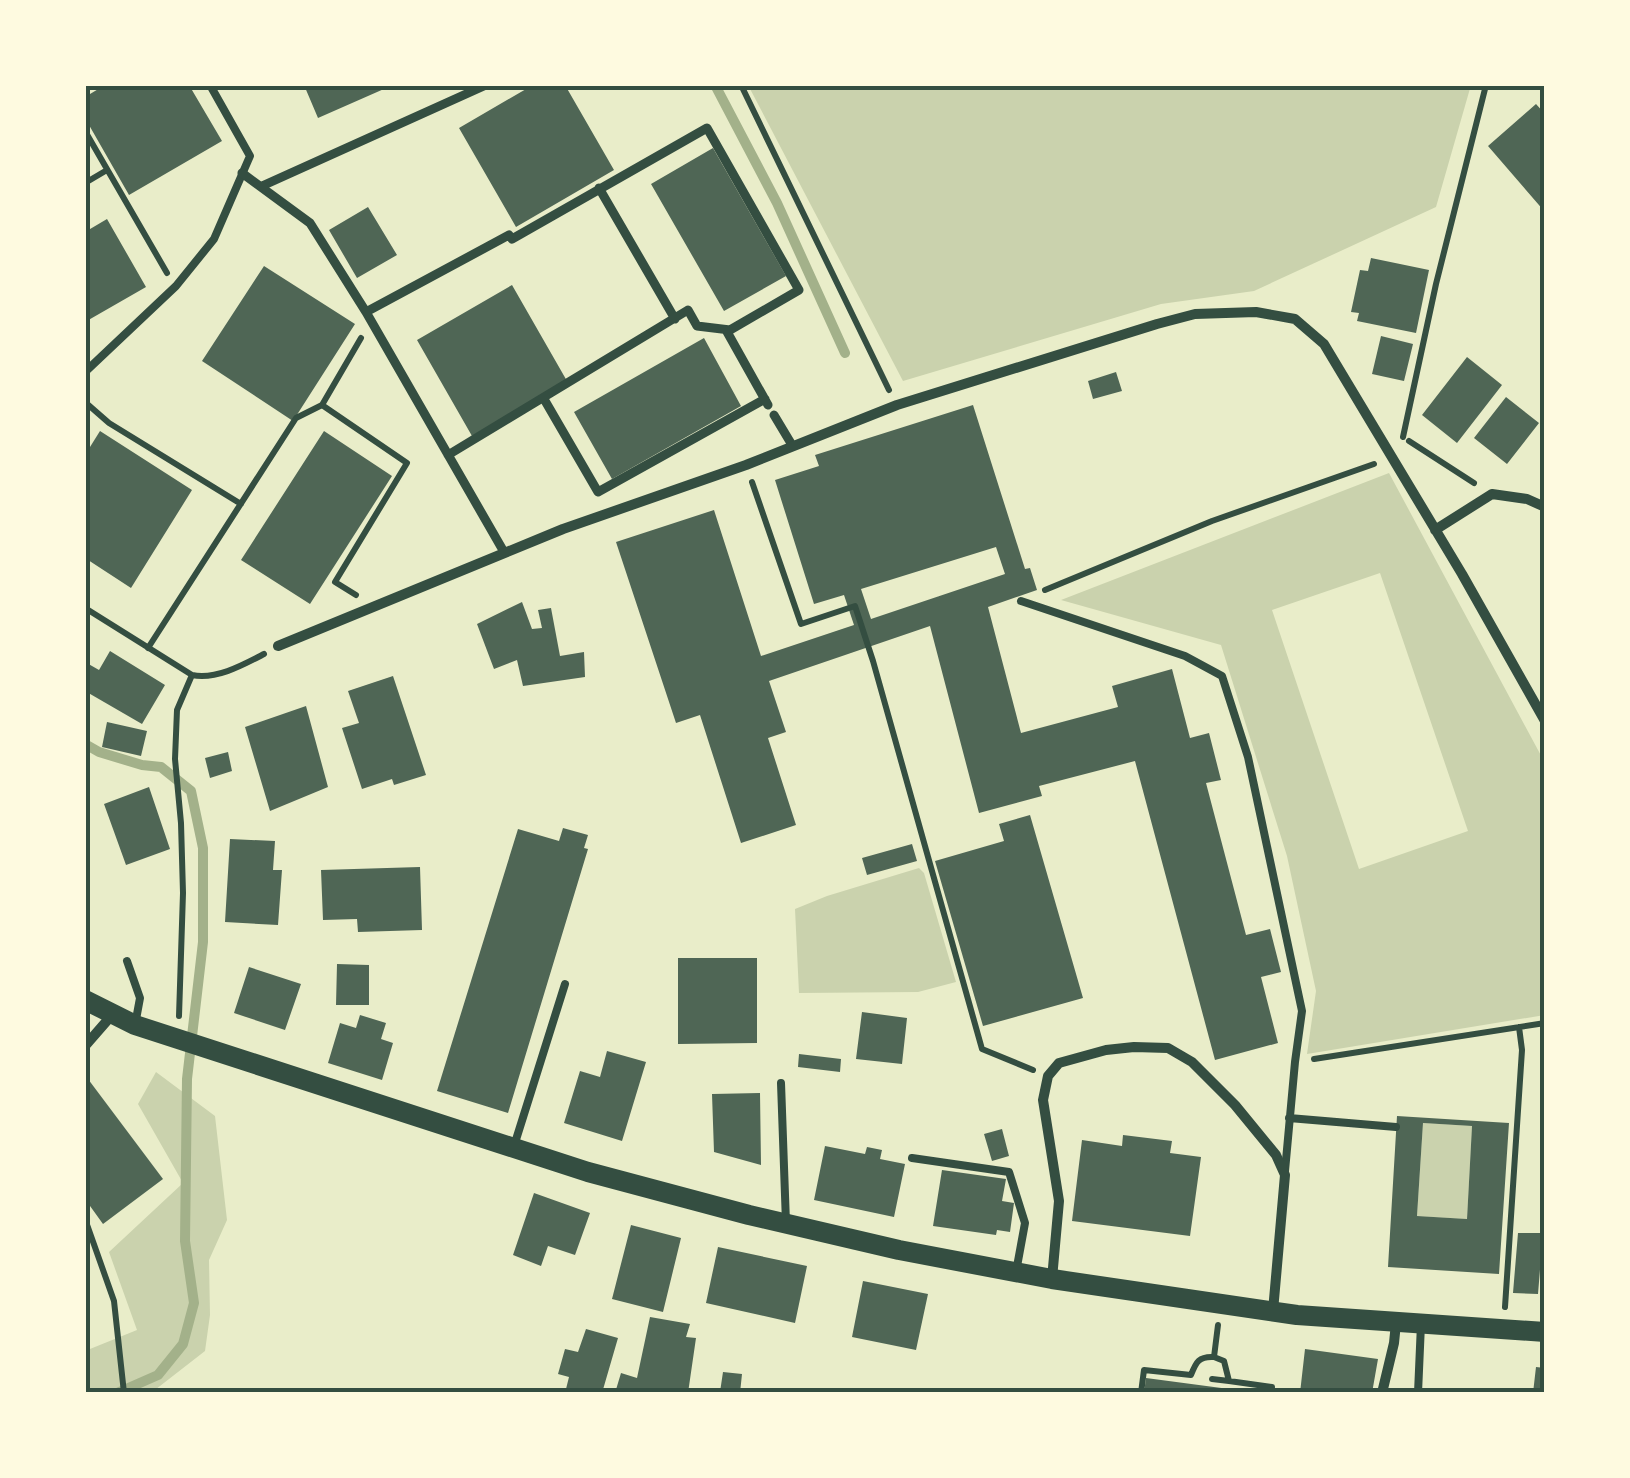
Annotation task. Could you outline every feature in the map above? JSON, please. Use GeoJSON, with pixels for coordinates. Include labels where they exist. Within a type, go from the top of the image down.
{"type":"FeatureCollection","features":[{"type":"Feature","properties":{"kind":"main road"},"geometry":{"type":"LineString","coordinates":[[85,1000],[135,1025],[178,1029],[202,1047],[588,1172],[899,1250],[1052,1279],[1273,1312],[1545,1332]]}},
{"type":"Feature","properties":{"kind":"street"},"geometry":{"type":"LineString","coordinates":[[262,186],[486,85]]}},
{"type":"Feature","properties":{"kind":"street"},"geometry":{"type":"LineString","coordinates":[[368,317],[707,128],[799,290],[730,330],[697,326],[688,310],[448,455]]}},
{"type":"Feature","properties":{"kind":"street"},"geometry":{"type":"LineString","coordinates":[[242,173],[310,222],[504,552]]}},
{"type":"Feature","properties":{"kind":"street"},"geometry":{"type":"LineString","coordinates":[[599,188],[675,319]]}},
{"type":"Feature","properties":{"kind":"street"},"geometry":{"type":"LineString","coordinates":[[278,646],[504,552],[897,406],[1195,314],[1256,312],[1295,319],[1324,344],[1545,720]]}},
{"type":"Feature","properties":{"kind":"street"},"geometry":{"type":"LineString","coordinates":[[726,330],[792,445]]}},
{"type":"Feature","properties":{"kind":"street"},"geometry":{"type":"LineString","coordinates":[[544,399],[598,492],[769,406]]}},
{"type":"Feature","properties":{"kind":"street"},"geometry":{"type":"LineString","coordinates":[[1435,530],[1492,494],[1527,499],[1545,508]]}},
{"type":"Feature","properties":{"kind":"street"},"geometry":{"type":"LineString","coordinates":[[85,1046],[112,1015]]}},
{"type":"Feature","properties":{"kind":"street"},"geometry":{"type":"LineString","coordinates":[[1052,1279],[1059,1201],[1044,1100],[1048,1076],[1059,1063],[1106,1050],[1168,1048],[1192,1062],[1235,1105],[1276,1155],[1285,1176],[1273,1312]]}},
{"type":"Feature","properties":{"kind":"street"},"geometry":{"type":"LineString","coordinates":[[1382,1393],[1396,1322]]}},
{"type":"Feature","properties":{"kind":"lane"},"geometry":{"type":"LineString","coordinates":[[85,372],[176,286],[214,240],[250,156],[210,85]]}},
{"type":"Feature","properties":{"kind":"lane"},"geometry":{"type":"LineString","coordinates":[[1021,600],[1185,656],[1222,676],[1248,757],[1302,1011],[1285,1176]]}},
{"type":"Feature","properties":{"kind":"lane"},"geometry":{"type":"LineString","coordinates":[[127,960],[140,998],[135,1025]]}},
{"type":"Feature","properties":{"kind":"lane"},"geometry":{"type":"LineString","coordinates":[[514,1148],[565,984]]}},
{"type":"Feature","properties":{"kind":"lane"},"geometry":{"type":"LineString","coordinates":[[781,1083],[786,1224]]}},
{"type":"Feature","properties":{"kind":"lane"},"geometry":{"type":"LineString","coordinates":[[1290,1118],[1396,1127]]}},
{"type":"Feature","properties":{"kind":"lane"},"geometry":{"type":"LineString","coordinates":[[912,1158],[1009,1172],[1025,1223],[1016,1272]]}},
{"type":"Feature","properties":{"kind":"lane"},"geometry":{"type":"LineString","coordinates":[[1418,1393],[1421,1324]]}},
{"type":"Feature","properties":{"kind":"path"},"geometry":{"type":"LineString","coordinates":[[742,85],[897,406]]}},
{"type":"Feature","properties":{"kind":"path"},"geometry":{"type":"LineString","coordinates":[[1486,85],[1402,440],[1492,494]]}},
{"type":"Feature","properties":{"kind":"path"},"geometry":{"type":"LineString","coordinates":[[85,130],[176,286]]}},
{"type":"Feature","properties":{"kind":"path"},"geometry":{"type":"LineString","coordinates":[[85,183],[107,170]]}},
{"type":"Feature","properties":{"kind":"path"},"geometry":{"type":"LineString","coordinates":[[148,648],[296,418],[322,404],[368,317]]}},
{"type":"Feature","properties":{"kind":"path"},"geometry":{"type":"LineString","coordinates":[[85,402],[110,423],[241,504]]}},
{"type":"Feature","properties":{"kind":"path"},"geometry":{"type":"LineString","coordinates":[[322,404],[406,463],[335,582],[374,606]]}},
{"type":"Feature","properties":{"kind":"path"},"geometry":{"type":"LineString","coordinates":[[1021,600],[1212,521],[1378,462]]}},
{"type":"Feature","properties":{"kind":"path"},"geometry":{"type":"LineString","coordinates":[[746,465],[802,624],[855,606],[982,1048],[1048,1076]]}},
{"type":"Feature","properties":{"kind":"path"},"geometry":{"type":"LineString","coordinates":[[85,608],[192,676],[238,668],[278,646]]}},
{"type":"Feature","properties":{"kind":"path"},"geometry":{"type":"LineString","coordinates":[[178,1029],[183,893],[175,759],[177,710],[192,676]]}},
{"type":"Feature","properties":{"kind":"path"},"geometry":{"type":"LineString","coordinates":[[1294,1062],[1545,1023]]}},
{"type":"Feature","properties":{"kind":"path"},"geometry":{"type":"LineString","coordinates":[[1504,1308],[1522,1050],[1519,1027]]}},
{"type":"Feature","properties":{"kind":"path"},"geometry":{"type":"LineString","coordinates":[[85,1219],[114,1301],[124,1393]]}},
{"type":"Feature","properties":{"kind":"path"},"geometry":{"type":"LineString","coordinates":[[1214,1356],[1218,1324]]}},
{"type":"Feature","properties":{"kind":"path"},"geometry":{"type":"LineString","coordinates":[[1142,1393],[1144,1370],[1190,1375],[1204,1356],[1224,1361],[1229,1381]]}},
{"type":"Feature","properties":{"kind":"path"},"geometry":{"type":"LineString","coordinates":[[1212,1379],[1272,1386],[1272,1393]]}},
{"type":"Feature","properties":{"kind":"green space"},"geometry":{"type":"Polygon","coordinates":[[[748,85],[1471,85],[1436,207],[1254,291],[1161,304],[903,381],[748,85]]]}},
{"type":"Feature","properties":{"kind":"green space"},"geometry":{"type":"Polygon","coordinates":[[[1389,473],[1545,763],[1545,1015],[1307,1054],[1316,991],[1287,856],[1221,645],[1061,600],[1389,473]],[[1380,573],[1272,610],[1359,869],[1468,831],[1380,573]]]}},
{"type":"Feature","properties":{"kind":"green space"},"geometry":{"type":"Polygon","coordinates":[[[919,868],[924,873],[956,982],[918,992],[799,993],[795,909],[919,868]]]}},
{"type":"Feature","properties":{"kind":"green space"},"geometry":{"type":"Polygon","coordinates":[[[156,1072],[215,1116],[227,1220],[209,1260],[210,1315],[205,1351],[151,1393],[85,1393],[85,1351],[137,1330],[109,1252],[183,1183],[138,1104],[156,1072]]]}},
{"type":"Feature","properties":{"kind":"green space"},"geometry":{"type":"Polygon","coordinates":[[[1423,1123],[1472,1126],[1467,1219],[1417,1216],[1423,1123]]]}},
{"type":"Feature","properties":{"kind":"building"},"geometry":{"type":"Polygon","coordinates":[[[105,85],[189,85],[222,141],[129,195],[85,118],[85,97],[105,85]]]}},
{"type":"Feature","properties":{"kind":"building"},"geometry":{"type":"Polygon","coordinates":[[[304,85],[393,85],[318,118],[304,85]]]}},
{"type":"Feature","properties":{"kind":"building"},"geometry":{"type":"Polygon","coordinates":[[[533,85],[565,85],[614,170],[516,227],[459,128],[533,85]]]}},
{"type":"Feature","properties":{"kind":"building"},"geometry":{"type":"Polygon","coordinates":[[[1536,104],[1545,114],[1545,212],[1488,146],[1536,104]]]}},
{"type":"Feature","properties":{"kind":"building"},"geometry":{"type":"Polygon","coordinates":[[[713,148],[786,276],[724,311],[651,184],[713,148]]]}},
{"type":"Feature","properties":{"kind":"building"},"geometry":{"type":"Polygon","coordinates":[[[368,207],[397,255],[357,278],[329,230],[368,207]]]}},
{"type":"Feature","properties":{"kind":"building"},"geometry":{"type":"Polygon","coordinates":[[[107,219],[146,287],[85,322],[85,232],[107,219]]]}},
{"type":"Feature","properties":{"kind":"building"},"geometry":{"type":"Polygon","coordinates":[[[1371,258],[1429,270],[1416,333],[1357,321],[1359,313],[1351,312],[1360,270],[1368,271],[1371,258]]]}},
{"type":"Feature","properties":{"kind":"building"},"geometry":{"type":"Polygon","coordinates":[[[264,266],[355,324],[293,421],[202,361],[264,266]]]}},
{"type":"Feature","properties":{"kind":"building"},"geometry":{"type":"Polygon","coordinates":[[[512,285],[567,381],[472,436],[417,340],[512,285]]]}},
{"type":"Feature","properties":{"kind":"building"},"geometry":{"type":"Polygon","coordinates":[[[1381,336],[1413,344],[1404,381],[1372,374],[1381,336]]]}},
{"type":"Feature","properties":{"kind":"building"},"geometry":{"type":"Polygon","coordinates":[[[704,338],[741,406],[612,479],[574,412],[704,338]]]}},
{"type":"Feature","properties":{"kind":"building"},"geometry":{"type":"Polygon","coordinates":[[[1467,357],[1502,385],[1457,443],[1422,415],[1467,357]]]}},
{"type":"Feature","properties":{"kind":"building"},"geometry":{"type":"Polygon","coordinates":[[[1116,372],[1122,391],[1093,399],[1088,381],[1116,372]]]}},
{"type":"Feature","properties":{"kind":"building"},"geometry":{"type":"Polygon","coordinates":[[[1506,397],[1539,423],[1507,464],[1474,438],[1506,397]]]}},
{"type":"Feature","properties":{"kind":"building"},"geometry":{"type":"Polygon","coordinates":[[[973,405],[1025,569],[1030,568],[1037,590],[988,607],[1021,733],[1118,707],[1112,686],[1172,669],[1190,738],[1209,733],[1221,780],[1206,783],[1246,935],[1270,929],[1281,972],[1261,977],[1278,1043],[1215,1060],[1135,761],[1039,786],[1042,796],[979,813],[930,626],[769,681],[786,732],[768,738],[796,825],[741,843],[700,715],[676,723],[616,542],[714,510],[761,656],[854,625],[844,595],[814,604],[775,480],[819,466],[815,455],[973,405]],[[996,547],[861,589],[871,619],[1005,574],[996,547]]]}},
{"type":"Feature","properties":{"kind":"building"},"geometry":{"type":"Polygon","coordinates":[[[100,431],[192,490],[131,588],[85,558],[85,455],[100,431]]]}},
{"type":"Feature","properties":{"kind":"building"},"geometry":{"type":"Polygon","coordinates":[[[324,431],[392,476],[310,604],[241,560],[324,431]]]}},
{"type":"Feature","properties":{"kind":"building"},"geometry":{"type":"Polygon","coordinates":[[[522,602],[532,629],[542,628],[538,610],[551,608],[560,656],[584,652],[585,677],[523,686],[517,660],[494,669],[477,624],[522,602]]]}},
{"type":"Feature","properties":{"kind":"building"},"geometry":{"type":"Polygon","coordinates":[[[110,651],[165,685],[142,724],[85,691],[85,662],[99,670],[110,651]]]}},
{"type":"Feature","properties":{"kind":"building"},"geometry":{"type":"Polygon","coordinates":[[[393,676],[426,775],[394,785],[392,779],[362,789],[342,728],[359,723],[348,691],[393,676]]]}},
{"type":"Feature","properties":{"kind":"building"},"geometry":{"type":"Polygon","coordinates":[[[306,706],[328,787],[270,811],[245,727],[306,706]]]}},
{"type":"Feature","properties":{"kind":"building"},"geometry":{"type":"Polygon","coordinates":[[[107,722],[147,731],[141,756],[102,747],[107,722]]]}},
{"type":"Feature","properties":{"kind":"building"},"geometry":{"type":"Polygon","coordinates":[[[228,752],[232,771],[210,778],[205,758],[228,752]]]}},
{"type":"Feature","properties":{"kind":"building"},"geometry":{"type":"Polygon","coordinates":[[[149,787],[170,849],[126,865],[104,804],[149,787]]]}},
{"type":"Feature","properties":{"kind":"building"},"geometry":{"type":"Polygon","coordinates":[[[1030,815],[1083,998],[983,1026],[935,861],[1004,841],[999,824],[1030,815]]]}},
{"type":"Feature","properties":{"kind":"building"},"geometry":{"type":"Polygon","coordinates":[[[563,828],[588,835],[584,848],[588,849],[508,1113],[437,1091],[518,829],[559,841],[563,828]]]}},
{"type":"Feature","properties":{"kind":"building"},"geometry":{"type":"Polygon","coordinates":[[[230,839],[275,841],[273,870],[282,870],[278,925],[225,922],[230,839]]]}},
{"type":"Feature","properties":{"kind":"building"},"geometry":{"type":"Polygon","coordinates":[[[912,844],[917,861],[867,875],[862,858],[912,844]]]}},
{"type":"Feature","properties":{"kind":"building"},"geometry":{"type":"Polygon","coordinates":[[[420,867],[422,930],[358,932],[357,919],[323,920],[321,870],[420,867]]]}},
{"type":"Feature","properties":{"kind":"building"},"geometry":{"type":"Polygon","coordinates":[[[678,958],[757,958],[757,1043],[678,1044],[678,958]]]}},
{"type":"Feature","properties":{"kind":"building"},"geometry":{"type":"Polygon","coordinates":[[[337,964],[369,965],[369,1005],[336,1005],[337,964]]]}},
{"type":"Feature","properties":{"kind":"building"},"geometry":{"type":"Polygon","coordinates":[[[249,967],[301,984],[285,1030],[234,1013],[249,967]]]}},
{"type":"Feature","properties":{"kind":"building"},"geometry":{"type":"Polygon","coordinates":[[[862,1012],[907,1018],[902,1064],[856,1059],[862,1012]]]}},
{"type":"Feature","properties":{"kind":"building"},"geometry":{"type":"Polygon","coordinates":[[[360,1015],[386,1023],[381,1039],[393,1043],[382,1080],[328,1063],[340,1023],[356,1028],[360,1015]]]}},
{"type":"Feature","properties":{"kind":"building"},"geometry":{"type":"Polygon","coordinates":[[[607,1051],[646,1062],[622,1141],[564,1123],[580,1071],[600,1077],[607,1051]]]}},
{"type":"Feature","properties":{"kind":"building"},"geometry":{"type":"Polygon","coordinates":[[[799,1054],[841,1059],[840,1072],[798,1067],[799,1054]]]}},
{"type":"Feature","properties":{"kind":"building"},"geometry":{"type":"Polygon","coordinates":[[[85,1075],[163,1179],[103,1224],[85,1199],[85,1075]]]}},
{"type":"Feature","properties":{"kind":"building"},"geometry":{"type":"Polygon","coordinates":[[[760,1093],[761,1165],[714,1152],[712,1094],[760,1093]]]}},
{"type":"Feature","properties":{"kind":"building"},"geometry":{"type":"Polygon","coordinates":[[[1397,1116],[1509,1123],[1499,1274],[1388,1267],[1397,1116]],[[1423,1123],[1417,1216],[1467,1219],[1472,1126],[1423,1123]]]}},
{"type":"Feature","properties":{"kind":"building"},"geometry":{"type":"Polygon","coordinates":[[[1002,1129],[1009,1156],[992,1161],[984,1134],[1002,1129]]]}},
{"type":"Feature","properties":{"kind":"building"},"geometry":{"type":"Polygon","coordinates":[[[1123,1135],[1172,1141],[1170,1153],[1201,1157],[1190,1236],[1072,1221],[1082,1140],[1122,1146],[1123,1135]]]}},
{"type":"Feature","properties":{"kind":"building"},"geometry":{"type":"Polygon","coordinates":[[[825,1146],[865,1154],[867,1147],[882,1150],[880,1159],[905,1164],[894,1217],[814,1200],[825,1146]]]}},
{"type":"Feature","properties":{"kind":"building"},"geometry":{"type":"Polygon","coordinates":[[[942,1170],[1006,1179],[1002,1201],[1014,1203],[1010,1232],[997,1230],[996,1235],[933,1226],[942,1170]]]}},
{"type":"Feature","properties":{"kind":"building"},"geometry":{"type":"Polygon","coordinates":[[[534,1193],[590,1213],[575,1255],[548,1246],[541,1266],[513,1255],[534,1193]]]}},
{"type":"Feature","properties":{"kind":"building"},"geometry":{"type":"Polygon","coordinates":[[[631,1225],[681,1238],[663,1312],[612,1299],[631,1225]]]}},
{"type":"Feature","properties":{"kind":"building"},"geometry":{"type":"Polygon","coordinates":[[[1518,1233],[1543,1233],[1538,1294],[1513,1293],[1518,1233]]]}},
{"type":"Feature","properties":{"kind":"building"},"geometry":{"type":"Polygon","coordinates":[[[718,1247],[807,1266],[795,1323],[706,1303],[718,1247]]]}},
{"type":"Feature","properties":{"kind":"building"},"geometry":{"type":"Polygon","coordinates":[[[863,1281],[928,1294],[916,1350],[852,1337],[863,1281]]]}},
{"type":"Feature","properties":{"kind":"building"},"geometry":{"type":"Polygon","coordinates":[[[650,1317],[690,1324],[686,1337],[696,1338],[688,1393],[615,1393],[621,1373],[637,1378],[650,1317]]]}},
{"type":"Feature","properties":{"kind":"building"},"geometry":{"type":"Polygon","coordinates":[[[586,1329],[618,1338],[602,1393],[565,1393],[569,1377],[558,1374],[565,1349],[578,1352],[586,1329]]]}},
{"type":"Feature","properties":{"kind":"building"},"geometry":{"type":"Polygon","coordinates":[[[1305,1349],[1378,1359],[1372,1393],[1300,1393],[1305,1349]]]}},
{"type":"Feature","properties":{"kind":"building"},"geometry":{"type":"Polygon","coordinates":[[[1536,1367],[1545,1368],[1545,1393],[1533,1393],[1536,1367]]]}},
{"type":"Feature","properties":{"kind":"building"},"geometry":{"type":"Polygon","coordinates":[[[723,1372],[742,1374],[740,1393],[720,1392],[723,1372]]]}},
{"type":"Feature","properties":{"kind":"building"},"geometry":{"type":"Polygon","coordinates":[[[1146,1378],[1244,1391],[1144,1393],[1146,1378]]]}},
{"type":"Feature","properties":{"kind":"waterway"},"geometry":{"type":"LineString","coordinates":[[715,85],[777,203],[845,353]]}},
{"type":"Feature","properties":{"kind":"waterway"},"geometry":{"type":"LineString","coordinates":[[85,744],[99,752],[161,767],[191,791],[203,848],[203,942],[187,1079],[185,1241],[194,1303],[183,1344],[158,1375],[117,1393]]}}]}
